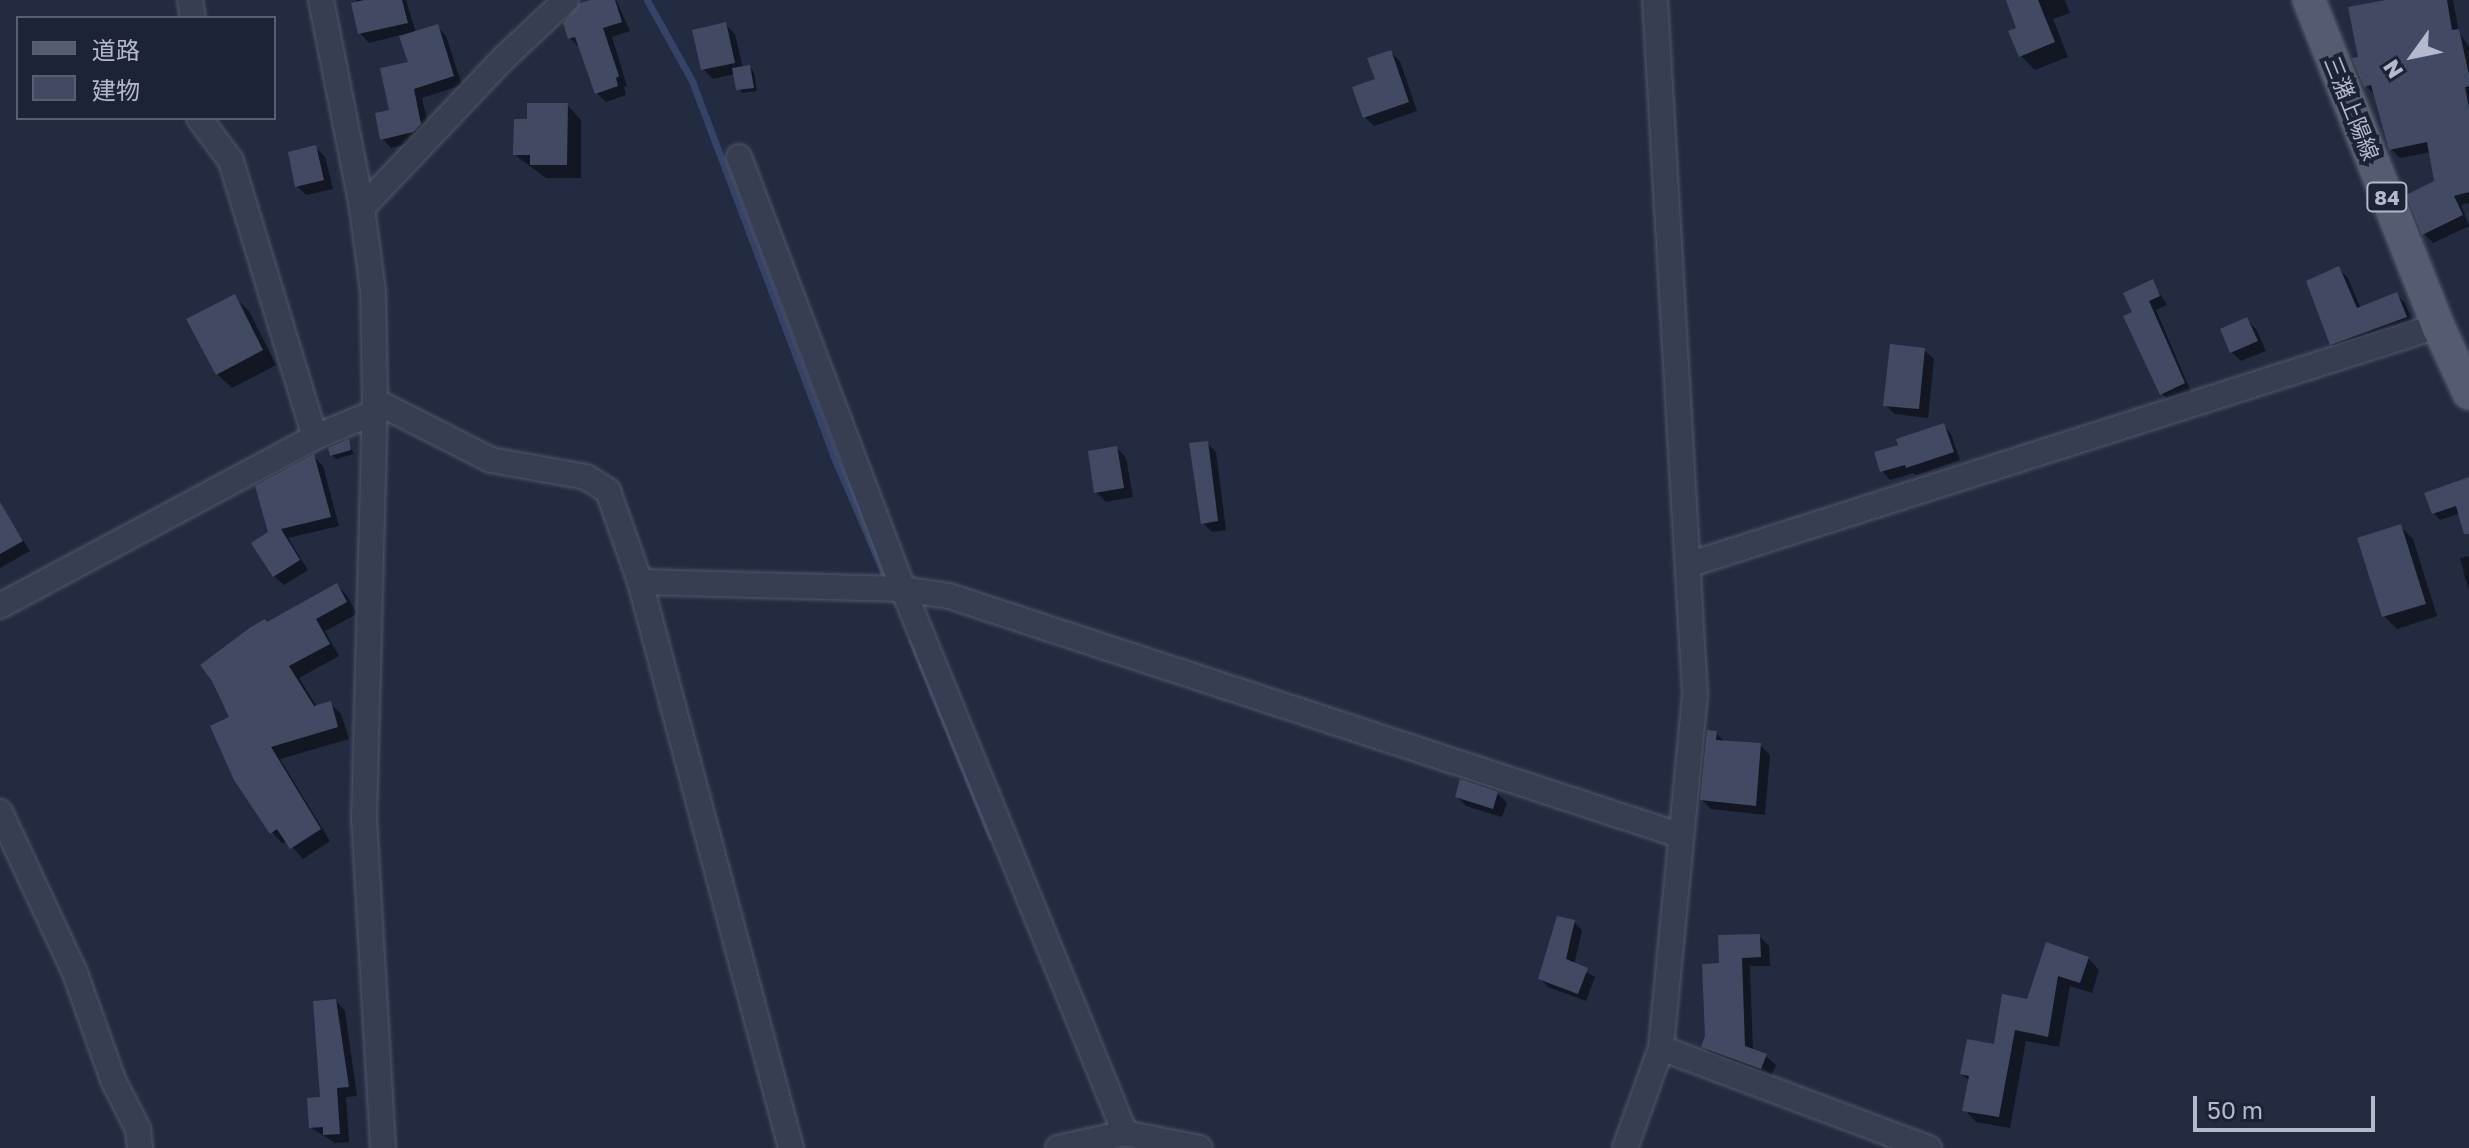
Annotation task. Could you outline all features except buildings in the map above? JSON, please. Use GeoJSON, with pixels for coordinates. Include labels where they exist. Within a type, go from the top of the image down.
{"type":"FeatureCollection","features":[{"type":"Feature","properties":{"kind":"main road","name":"三潴上陽線"},"geometry":{"type":"LineString","coordinates":[[2309,0],[2438,326],[2469,393]]}},
{"type":"Feature","properties":{"kind":"street"},"geometry":{"type":"LineString","coordinates":[[321,0],[362,208],[373,292],[374,407],[364,818],[383,1148]]}},
{"type":"Feature","properties":{"kind":"street"},"geometry":{"type":"LineString","coordinates":[[362,208],[504,58],[566,0]]}},
{"type":"Feature","properties":{"kind":"street"},"geometry":{"type":"LineString","coordinates":[[1625,1148],[1661,1048],[1679,835],[1695,695],[1655,0]]}},
{"type":"Feature","properties":{"kind":"street"},"geometry":{"type":"LineString","coordinates":[[200,120],[231,161],[315,437]]}},
{"type":"Feature","properties":{"kind":"street"},"geometry":{"type":"LineString","coordinates":[[739,157],[903,589],[1125,1133]]}},
{"type":"Feature","properties":{"kind":"street"},"geometry":{"type":"LineString","coordinates":[[1688,565],[2438,326]]}},
{"type":"Feature","properties":{"kind":"street"},"geometry":{"type":"LineString","coordinates":[[0,606],[374,407]]}},
{"type":"Feature","properties":{"kind":"street"},"geometry":{"type":"LineString","coordinates":[[374,407],[491,460],[586,477],[608,491],[640,582],[791,1148]]}},
{"type":"Feature","properties":{"kind":"street"},"geometry":{"type":"LineString","coordinates":[[640,582],[903,589],[949,596],[1679,835]]}},
{"type":"Feature","properties":{"kind":"street"},"geometry":{"type":"LineString","coordinates":[[2,823],[75,973],[113,1080],[138,1129],[140,1148]]}},
{"type":"Feature","properties":{"kind":"street"},"geometry":{"type":"LineString","coordinates":[[1661,1048],[1929,1148]]}},
{"type":"Feature","properties":{"kind":"street"},"geometry":{"type":"LineString","coordinates":[[1058,1148],[1125,1133],[1200,1148]]}},
{"type":"Feature","properties":{"kind":"waterway"},"geometry":{"type":"LineString","coordinates":[[647,0],[692,81],[833,455],[889,585]]}},
{"type":"Feature","properties":{"kind":"waterway"},"geometry":{"type":"LineString","coordinates":[[912,641],[991,837]]}}]}
